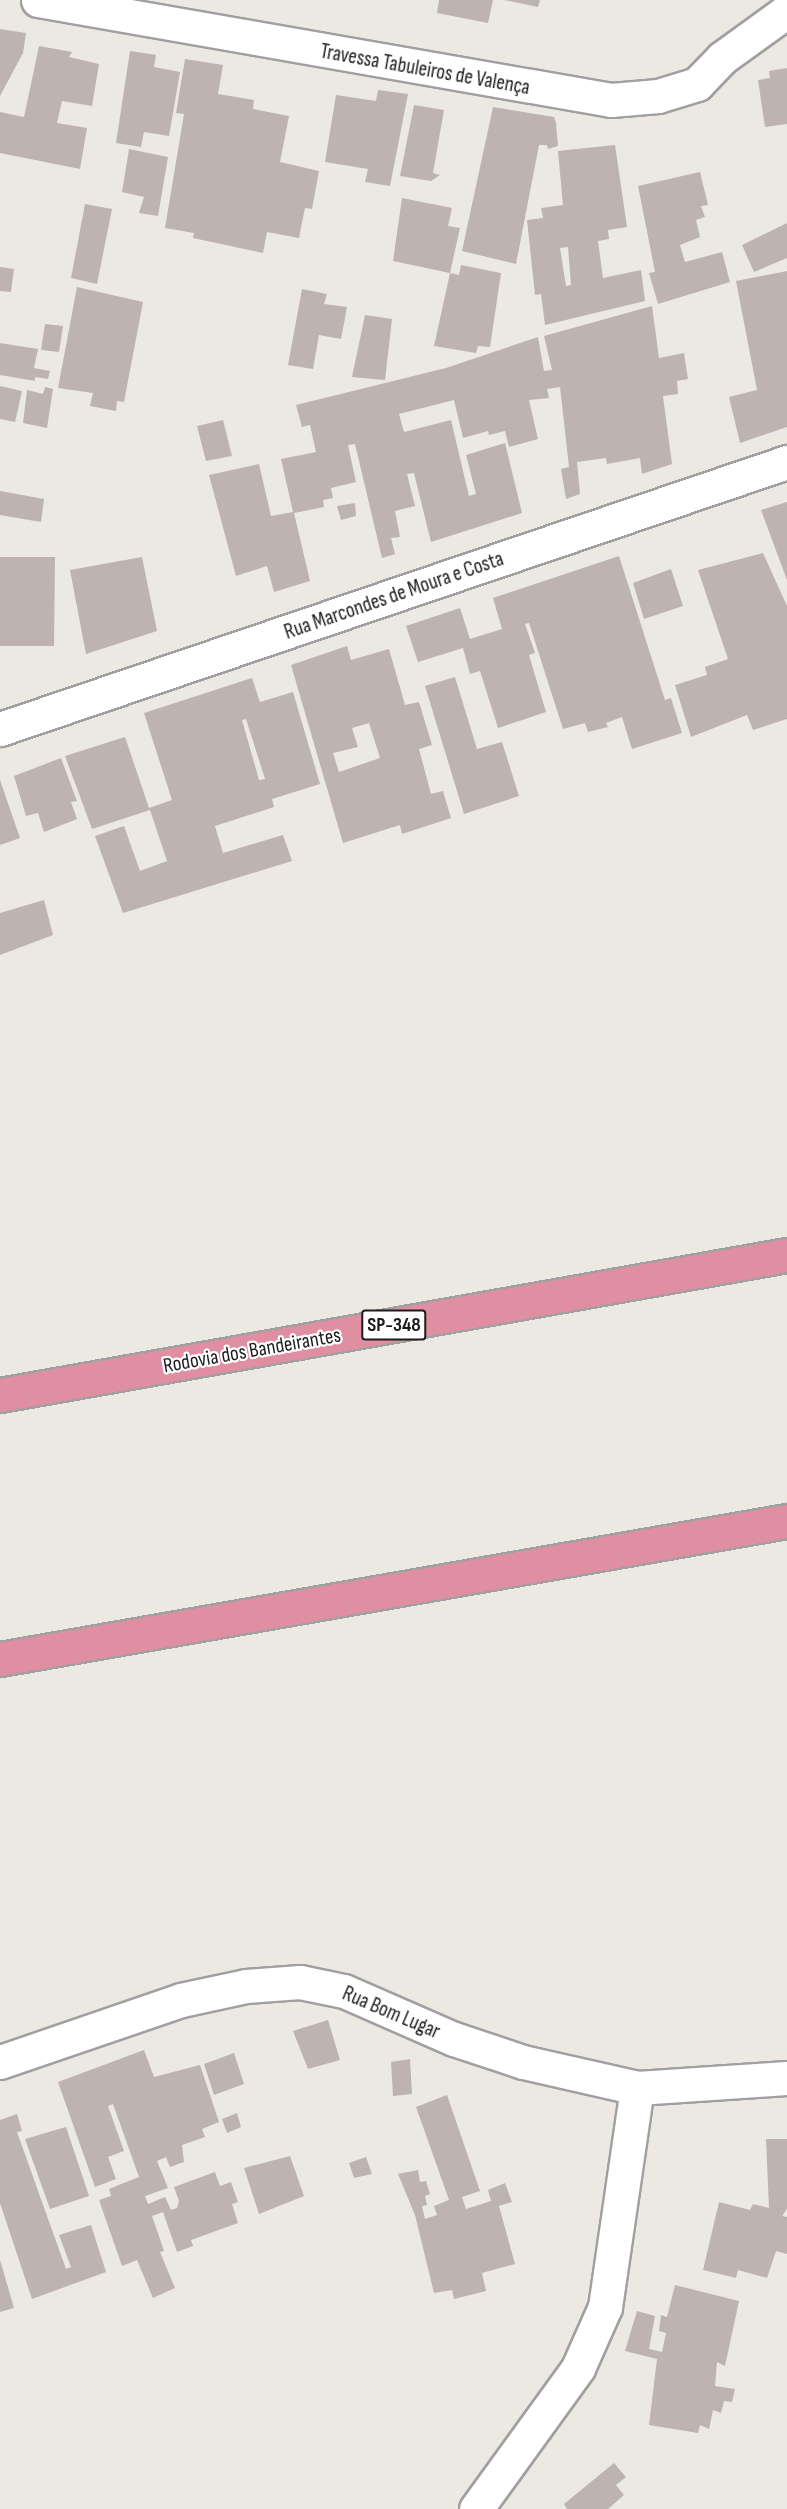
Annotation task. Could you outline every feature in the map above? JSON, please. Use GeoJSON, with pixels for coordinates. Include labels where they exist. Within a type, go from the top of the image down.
{"type":"FeatureCollection","features":[{"type":"Feature","properties":{"kind":"highway","name":"Rodovia dos Bandeirantes"},"geometry":{"type":"LineString","coordinates":[[0,1395],[787,1255]]}},
{"type":"Feature","properties":{"kind":"highway"},"geometry":{"type":"LineString","coordinates":[[0,1659],[787,1521]]}},
{"type":"Feature","properties":{"kind":"street","name":"Travessa Tabuleiros de Valença"},"geometry":{"type":"LineString","coordinates":[[38,0],[611,100],[658,96],[697,84],[722,58],[787,11]]}},
{"type":"Feature","properties":{"kind":"street","name":"Rua Marcondes de Moura e Costa"},"geometry":{"type":"LineString","coordinates":[[0,729],[787,462]]}},
{"type":"Feature","properties":{"kind":"street","name":"Rua Bom Lugar"},"geometry":{"type":"LineString","coordinates":[[0,2062],[181,2000],[246,1986],[300,1982],[344,1991],[454,2039],[523,2062],[637,2088],[787,2078]]}},
{"type":"Feature","properties":{"kind":"street"},"geometry":{"type":"LineString","coordinates":[[476,2509],[578,2368],[604,2307],[637,2088]]}},
{"type":"Feature","properties":{"kind":"building"},"geometry":{"type":"Polygon","coordinates":[[[439,0],[493,0],[488,23],[437,13],[439,0]]]}},
{"type":"Feature","properties":{"kind":"building"},"geometry":{"type":"Polygon","coordinates":[[[504,0],[540,0],[538,7],[504,0]]]}},
{"type":"Feature","properties":{"kind":"building"},"geometry":{"type":"Polygon","coordinates":[[[0,29],[26,33],[23,53],[0,96],[0,29]]]}},
{"type":"Feature","properties":{"kind":"building"},"geometry":{"type":"Polygon","coordinates":[[[39,46],[72,52],[69,57],[99,64],[92,106],[62,101],[57,123],[87,128],[80,169],[0,153],[0,112],[24,117],[39,46]]]}},
{"type":"Feature","properties":{"kind":"building"},"geometry":{"type":"Polygon","coordinates":[[[130,51],[156,55],[154,67],[180,72],[169,136],[144,132],[141,147],[116,143],[130,51]]]}},
{"type":"Feature","properties":{"kind":"building"},"geometry":{"type":"Polygon","coordinates":[[[185,59],[223,65],[218,94],[254,100],[253,109],[289,116],[280,162],[319,171],[312,209],[305,208],[299,238],[267,232],[263,253],[193,238],[194,233],[165,228],[184,114],[176,113],[185,59]]]}},
{"type":"Feature","properties":{"kind":"building"},"geometry":{"type":"Polygon","coordinates":[[[787,68],[787,124],[765,127],[758,80],[770,78],[769,71],[787,68]]]}},
{"type":"Feature","properties":{"kind":"building"},"geometry":{"type":"Polygon","coordinates":[[[378,90],[408,94],[390,186],[365,182],[368,169],[325,162],[336,95],[376,101],[378,90]]]}},
{"type":"Feature","properties":{"kind":"building"},"geometry":{"type":"Polygon","coordinates":[[[414,105],[444,110],[433,173],[440,175],[431,181],[400,176],[414,105]]]}},
{"type":"Feature","properties":{"kind":"building"},"geometry":{"type":"Polygon","coordinates":[[[493,107],[554,117],[556,123],[558,146],[548,149],[547,145],[539,145],[516,264],[462,251],[493,107]]]}},
{"type":"Feature","properties":{"kind":"building"},"geometry":{"type":"Polygon","coordinates":[[[615,145],[627,227],[608,230],[609,239],[598,241],[603,278],[641,270],[645,301],[545,325],[541,294],[535,295],[527,220],[543,218],[541,208],[563,205],[558,151],[615,145]],[[568,247],[560,248],[566,286],[571,285],[568,247]]]}},
{"type":"Feature","properties":{"kind":"building"},"geometry":{"type":"Polygon","coordinates":[[[129,149],[168,157],[158,216],[139,213],[144,197],[122,192],[129,149]]]}},
{"type":"Feature","properties":{"kind":"building"},"geometry":{"type":"Polygon","coordinates":[[[700,172],[708,205],[701,206],[705,217],[696,220],[700,237],[680,245],[685,262],[722,252],[730,282],[658,304],[649,273],[655,272],[638,186],[700,172]]]}},
{"type":"Feature","properties":{"kind":"building"},"geometry":{"type":"Polygon","coordinates":[[[402,198],[452,208],[448,226],[460,228],[450,273],[393,261],[402,198]]]}},
{"type":"Feature","properties":{"kind":"building"},"geometry":{"type":"Polygon","coordinates":[[[85,204],[112,209],[97,284],[71,278],[85,204]]]}},
{"type":"Feature","properties":{"kind":"building"},"geometry":{"type":"Polygon","coordinates":[[[787,223],[787,258],[754,272],[742,245],[787,223]]]}},
{"type":"Feature","properties":{"kind":"building"},"geometry":{"type":"Polygon","coordinates":[[[461,265],[501,273],[490,347],[478,346],[476,353],[434,346],[450,273],[459,275],[461,265]]]}},
{"type":"Feature","properties":{"kind":"building"},"geometry":{"type":"Polygon","coordinates":[[[0,267],[14,269],[11,292],[0,291],[0,267]]]}},
{"type":"Feature","properties":{"kind":"building"},"geometry":{"type":"Polygon","coordinates":[[[787,271],[787,427],[740,443],[729,397],[757,390],[736,281],[787,271]]]}},
{"type":"Feature","properties":{"kind":"building"},"geometry":{"type":"Polygon","coordinates":[[[77,287],[143,302],[124,402],[117,401],[116,411],[90,406],[93,393],[58,388],[77,287]]]}},
{"type":"Feature","properties":{"kind":"building"},"geometry":{"type":"Polygon","coordinates":[[[302,289],[327,294],[324,304],[347,307],[341,339],[319,335],[313,369],[288,365],[302,289]]]}},
{"type":"Feature","properties":{"kind":"building"},"geometry":{"type":"Polygon","coordinates":[[[652,306],[659,358],[684,353],[688,379],[677,381],[678,394],[663,396],[672,464],[642,474],[640,458],[607,464],[606,458],[577,462],[580,494],[566,499],[561,469],[569,467],[560,387],[547,389],[549,398],[529,400],[538,439],[509,447],[505,431],[489,435],[488,431],[463,438],[454,400],[399,414],[404,432],[451,420],[469,496],[476,494],[466,455],[505,443],[522,513],[431,542],[414,473],[407,474],[415,506],[395,511],[400,537],[391,538],[395,554],[382,558],[355,444],[348,445],[356,482],[331,488],[333,498],[323,500],[324,507],[294,513],[310,581],[274,592],[267,566],[236,576],[209,475],[259,464],[271,516],[293,512],[281,459],[316,452],[310,425],[302,427],[296,405],[446,368],[538,337],[544,371],[552,370],[544,336],[652,306]]]}},
{"type":"Feature","properties":{"kind":"building"},"geometry":{"type":"Polygon","coordinates":[[[365,315],[392,319],[385,380],[352,377],[365,315]]]}},
{"type":"Feature","properties":{"kind":"building"},"geometry":{"type":"Polygon","coordinates":[[[45,324],[63,326],[59,352],[41,350],[45,324]]]}},
{"type":"Feature","properties":{"kind":"building"},"geometry":{"type":"Polygon","coordinates":[[[0,343],[38,349],[34,368],[50,371],[48,379],[35,377],[35,381],[0,375],[0,343]]]}},
{"type":"Feature","properties":{"kind":"building"},"geometry":{"type":"Polygon","coordinates":[[[0,386],[22,391],[15,422],[0,419],[0,386]]]}},
{"type":"Feature","properties":{"kind":"building"},"geometry":{"type":"Polygon","coordinates":[[[45,387],[53,389],[47,428],[23,423],[27,390],[43,394],[45,387]]]}},
{"type":"Feature","properties":{"kind":"building"},"geometry":{"type":"Polygon","coordinates":[[[223,420],[232,456],[206,461],[197,426],[223,420]]]}},
{"type":"Feature","properties":{"kind":"building"},"geometry":{"type":"Polygon","coordinates":[[[0,491],[44,499],[41,522],[0,515],[0,491]]]}},
{"type":"Feature","properties":{"kind":"building"},"geometry":{"type":"Polygon","coordinates":[[[787,502],[787,580],[761,510],[787,502]]]}},
{"type":"Feature","properties":{"kind":"building"},"geometry":{"type":"Polygon","coordinates":[[[355,503],[356,516],[341,520],[337,506],[355,503]]]}},
{"type":"Feature","properties":{"kind":"building"},"geometry":{"type":"Polygon","coordinates":[[[763,553],[787,606],[787,719],[753,730],[747,715],[691,737],[675,685],[707,675],[705,667],[728,659],[698,570],[763,553]]]}},
{"type":"Feature","properties":{"kind":"building"},"geometry":{"type":"Polygon","coordinates":[[[619,556],[665,700],[671,698],[682,733],[632,749],[622,717],[606,723],[608,727],[588,732],[585,723],[563,729],[529,623],[525,624],[535,653],[529,655],[546,712],[498,728],[480,671],[470,674],[463,648],[418,662],[406,626],[460,608],[470,639],[502,629],[493,598],[619,556]]]}},
{"type":"Feature","properties":{"kind":"building"},"geometry":{"type":"Polygon","coordinates":[[[0,557],[55,557],[54,646],[0,646],[0,557]]]}},
{"type":"Feature","properties":{"kind":"building"},"geometry":{"type":"Polygon","coordinates":[[[142,557],[157,631],[86,654],[70,570],[142,557]]]}},
{"type":"Feature","properties":{"kind":"building"},"geometry":{"type":"Polygon","coordinates":[[[671,569],[683,606],[644,619],[633,583],[671,569]]]}},
{"type":"Feature","properties":{"kind":"building"},"geometry":{"type":"Polygon","coordinates":[[[347,646],[351,660],[389,649],[405,705],[419,702],[432,745],[419,749],[431,794],[443,791],[451,818],[402,834],[400,825],[343,843],[291,665],[347,646]],[[369,723],[352,728],[358,747],[333,753],[339,772],[380,758],[369,723]]]}},
{"type":"Feature","properties":{"kind":"building"},"geometry":{"type":"Polygon","coordinates":[[[455,677],[477,749],[502,742],[519,796],[464,814],[425,686],[455,677]]]}},
{"type":"Feature","properties":{"kind":"building"},"geometry":{"type":"Polygon","coordinates":[[[252,678],[260,702],[293,692],[320,784],[272,799],[274,807],[215,826],[223,853],[283,835],[292,861],[123,913],[95,836],[124,826],[140,871],[167,861],[150,810],[92,829],[65,756],[125,737],[149,808],[172,800],[144,713],[252,678]],[[246,719],[242,720],[259,780],[265,779],[246,719]]]}},
{"type":"Feature","properties":{"kind":"building"},"geometry":{"type":"Polygon","coordinates":[[[61,758],[77,801],[71,802],[77,819],[44,832],[38,813],[26,816],[14,776],[61,758]]]}},
{"type":"Feature","properties":{"kind":"building"},"geometry":{"type":"Polygon","coordinates":[[[0,780],[20,838],[0,845],[0,780]]]}},
{"type":"Feature","properties":{"kind":"building"},"geometry":{"type":"Polygon","coordinates":[[[44,900],[53,935],[0,955],[0,913],[44,900]]]}},
{"type":"Feature","properties":{"kind":"building"},"geometry":{"type":"Polygon","coordinates":[[[328,2020],[340,2060],[308,2069],[293,2031],[328,2020]]]}},
{"type":"Feature","properties":{"kind":"building"},"geometry":{"type":"Polygon","coordinates":[[[144,2050],[154,2077],[200,2065],[219,2122],[202,2129],[205,2137],[182,2145],[184,2162],[170,2167],[166,2157],[157,2161],[168,2188],[145,2196],[148,2204],[165,2197],[171,2210],[177,2208],[179,2201],[174,2187],[215,2172],[220,2186],[231,2182],[238,2202],[232,2204],[238,2223],[191,2240],[193,2246],[177,2252],[163,2212],[152,2216],[164,2251],[160,2252],[175,2288],[153,2298],[137,2260],[122,2266],[99,2200],[111,2196],[109,2189],[139,2177],[113,2104],[108,2106],[124,2151],[108,2157],[116,2179],[95,2187],[58,2082],[144,2050]]]}},
{"type":"Feature","properties":{"kind":"building"},"geometry":{"type":"Polygon","coordinates":[[[234,2053],[244,2084],[214,2095],[204,2064],[234,2053]]]}},
{"type":"Feature","properties":{"kind":"building"},"geometry":{"type":"Polygon","coordinates":[[[410,2059],[412,2094],[393,2096],[391,2062],[410,2059]]]}},
{"type":"Feature","properties":{"kind":"building"},"geometry":{"type":"Polygon","coordinates":[[[447,2095],[480,2191],[462,2197],[466,2209],[491,2201],[488,2190],[505,2183],[512,2202],[499,2206],[515,2264],[482,2273],[486,2291],[454,2299],[452,2290],[434,2293],[415,2215],[398,2174],[418,2170],[420,2182],[426,2181],[430,2194],[425,2196],[427,2205],[422,2206],[425,2219],[437,2215],[434,2206],[449,2200],[416,2107],[447,2095]]]}},
{"type":"Feature","properties":{"kind":"building"},"geometry":{"type":"Polygon","coordinates":[[[237,2113],[241,2127],[227,2133],[222,2119],[237,2113]]]}},
{"type":"Feature","properties":{"kind":"building"},"geometry":{"type":"Polygon","coordinates":[[[17,2114],[22,2131],[17,2132],[66,2269],[71,2267],[59,2235],[91,2225],[106,2272],[32,2299],[0,2203],[0,2120],[17,2114]]]}},
{"type":"Feature","properties":{"kind":"building"},"geometry":{"type":"Polygon","coordinates":[[[66,2127],[89,2196],[50,2209],[25,2139],[66,2127]]]}},
{"type":"Feature","properties":{"kind":"building"},"geometry":{"type":"Polygon","coordinates":[[[766,2139],[787,2139],[787,2209],[782,2216],[787,2217],[787,2254],[776,2251],[767,2278],[738,2270],[736,2278],[703,2270],[719,2202],[750,2210],[753,2204],[769,2208],[766,2139]]]}},
{"type":"Feature","properties":{"kind":"building"},"geometry":{"type":"Polygon","coordinates":[[[290,2156],[304,2196],[259,2214],[244,2168],[290,2156]]]}},
{"type":"Feature","properties":{"kind":"building"},"geometry":{"type":"Polygon","coordinates":[[[366,2157],[372,2174],[354,2178],[349,2163],[366,2157]]]}},
{"type":"Feature","properties":{"kind":"building"},"geometry":{"type":"Polygon","coordinates":[[[0,2260],[14,2308],[0,2312],[0,2260]]]}},
{"type":"Feature","properties":{"kind":"building"},"geometry":{"type":"Polygon","coordinates":[[[675,2285],[739,2301],[725,2366],[717,2362],[715,2386],[735,2389],[732,2402],[724,2401],[721,2413],[713,2410],[709,2429],[700,2425],[698,2433],[649,2425],[657,2359],[625,2351],[637,2311],[655,2316],[649,2349],[662,2352],[666,2333],[659,2331],[661,2315],[667,2317],[675,2285]]]}},
{"type":"Feature","properties":{"kind":"building"},"geometry":{"type":"Polygon","coordinates":[[[614,2463],[626,2477],[616,2485],[624,2495],[608,2509],[567,2509],[564,2504],[614,2463]]]}}]}
